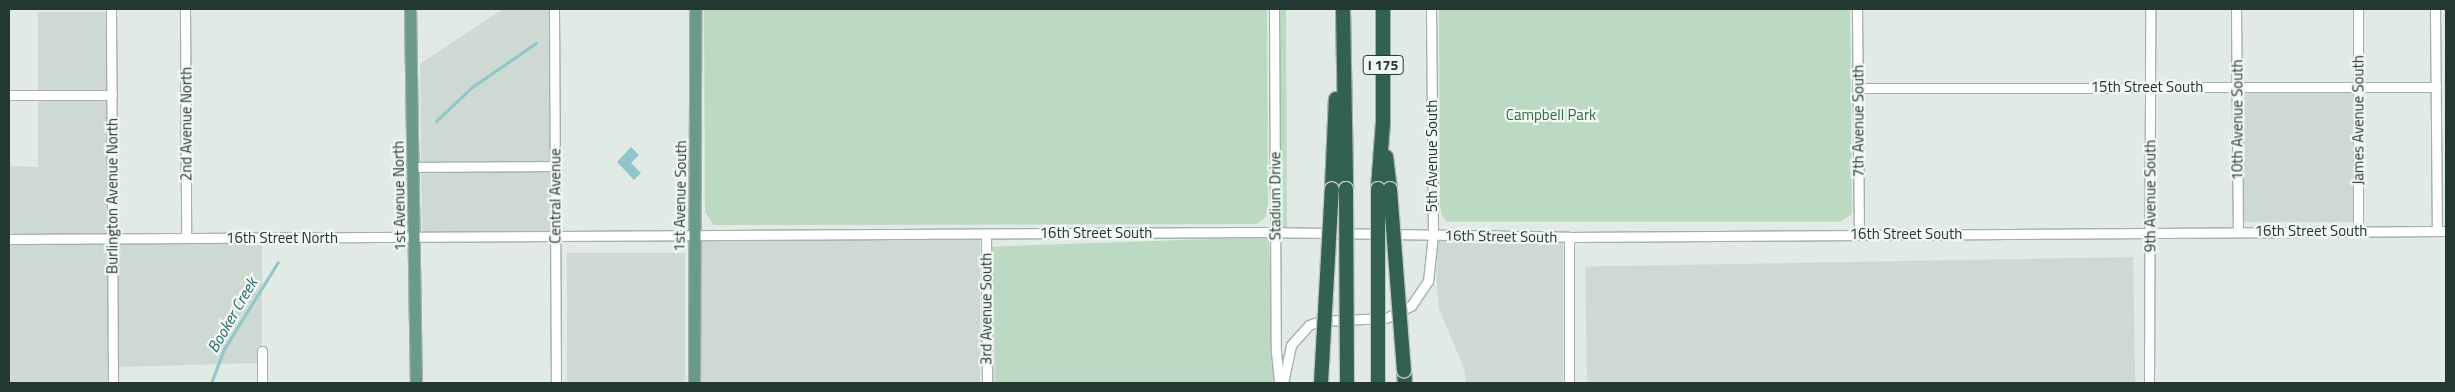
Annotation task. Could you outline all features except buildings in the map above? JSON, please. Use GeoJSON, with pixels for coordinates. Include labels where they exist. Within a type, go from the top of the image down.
{"type":"FeatureCollection","features":[{"type":"Feature","properties":{"kind":"highway"},"geometry":{"type":"LineString","coordinates":[[1341,9],[1339,189],[1347,383]]}},
{"type":"Feature","properties":{"kind":"highway","name":"I 175"},"geometry":{"type":"LineString","coordinates":[[1383,9],[1384,189]]}},
{"type":"Feature","properties":{"kind":"highway"},"geometry":{"type":"LineString","coordinates":[[1321,383],[1339,189]]}},
{"type":"Feature","properties":{"kind":"highway"},"geometry":{"type":"LineString","coordinates":[[1384,189],[1404,377]]}},
{"type":"Feature","properties":{"kind":"highway"},"geometry":{"type":"LineString","coordinates":[[1378,383],[1384,189]]}},
{"type":"Feature","properties":{"kind":"main road","name":"1st Avenue North"},"geometry":{"type":"LineString","coordinates":[[410,9],[416,237],[416,383]]}},
{"type":"Feature","properties":{"kind":"main road","name":"1st Avenue South"},"geometry":{"type":"LineString","coordinates":[[694,383],[696,236],[695,9]]}},
{"type":"Feature","properties":{"kind":"street","name":"Burlington Avenue North"},"geometry":{"type":"LineString","coordinates":[[111,9],[113,383]]}},
{"type":"Feature","properties":{"kind":"street","name":"2nd Avenue North"},"geometry":{"type":"LineString","coordinates":[[185,9],[186,238]]}},
{"type":"Feature","properties":{"kind":"street","name":"Central Avenue"},"geometry":{"type":"LineString","coordinates":[[554,9],[556,383]]}},
{"type":"Feature","properties":{"kind":"street","name":"Stadium Drive"},"geometry":{"type":"LineString","coordinates":[[1274,9],[1274,232],[1279,383]]}},
{"type":"Feature","properties":{"kind":"street","name":"5th Avenue South"},"geometry":{"type":"LineString","coordinates":[[1283,383],[1291,345],[1309,325],[1320,321],[1386,318],[1419,298],[1428,281],[1433,235],[1431,9]]}},
{"type":"Feature","properties":{"kind":"street","name":"7th Avenue South"},"geometry":{"type":"LineString","coordinates":[[1857,9],[1859,234]]}},
{"type":"Feature","properties":{"kind":"street","name":"9th Avenue South"},"geometry":{"type":"LineString","coordinates":[[2149,383],[2150,9]]}},
{"type":"Feature","properties":{"kind":"street","name":"10th Avenue South"},"geometry":{"type":"LineString","coordinates":[[2236,9],[2238,231]]}},
{"type":"Feature","properties":{"kind":"street","name":"James Avenue South"},"geometry":{"type":"LineString","coordinates":[[2358,9],[2358,231]]}},
{"type":"Feature","properties":{"kind":"street"},"geometry":{"type":"LineString","coordinates":[[2435,9],[2442,231]]}},
{"type":"Feature","properties":{"kind":"street","name":"15th Street South"},"geometry":{"type":"LineString","coordinates":[[1858,88],[2436,87]]}},
{"type":"Feature","properties":{"kind":"street"},"geometry":{"type":"LineString","coordinates":[[9,95],[112,95]]}},
{"type":"Feature","properties":{"kind":"street"},"geometry":{"type":"LineString","coordinates":[[413,167],[555,166]]}},
{"type":"Feature","properties":{"kind":"street","name":"16th Street South"},"geometry":{"type":"LineString","coordinates":[[555,236],[1274,232],[1569,237],[2442,231]]}},
{"type":"Feature","properties":{"kind":"street","name":"3rd Avenue South"},"geometry":{"type":"LineString","coordinates":[[986,234],[987,383]]}},
{"type":"Feature","properties":{"kind":"street","name":"16th Street North"},"geometry":{"type":"LineString","coordinates":[[9,239],[555,236]]}},
{"type":"Feature","properties":{"kind":"street"},"geometry":{"type":"LineString","coordinates":[[1569,237],[1569,383]]}},
{"type":"Feature","properties":{"kind":"street"},"geometry":{"type":"LineString","coordinates":[[262,351],[262,383]]}},
{"type":"Feature","properties":{"kind":"shaded area"},"geometry":{"type":"Polygon","coordinates":[[[503,9],[549,9],[549,161],[421,162],[420,64],[503,9]]]}},
{"type":"Feature","properties":{"kind":"shaded area"},"geometry":{"type":"Polygon","coordinates":[[[38,12],[106,12],[106,90],[38,90],[38,12]]]}},
{"type":"Feature","properties":{"kind":"shaded area"},"geometry":{"type":"Polygon","coordinates":[[[2242,91],[2353,91],[2353,222],[2242,222],[2242,91]]]}},
{"type":"Feature","properties":{"kind":"shaded area"},"geometry":{"type":"Polygon","coordinates":[[[38,100],[106,100],[107,234],[9,234],[9,166],[38,167],[38,100]]]}},
{"type":"Feature","properties":{"kind":"shaded area"},"geometry":{"type":"Polygon","coordinates":[[[549,171],[550,231],[422,233],[421,173],[549,171]]]}},
{"type":"Feature","properties":{"kind":"shaded area"},"geometry":{"type":"Polygon","coordinates":[[[699,239],[980,239],[980,383],[699,383],[699,239]]]}},
{"type":"Feature","properties":{"kind":"shaded area"},"geometry":{"type":"Polygon","coordinates":[[[1438,241],[1563,242],[1563,383],[1466,383],[1464,368],[1439,309],[1436,273],[1438,241]]]}},
{"type":"Feature","properties":{"kind":"shaded area"},"geometry":{"type":"Polygon","coordinates":[[[262,243],[262,346],[257,346],[257,363],[120,367],[119,383],[118,244],[262,243]]]}},
{"type":"Feature","properties":{"kind":"shaded area"},"geometry":{"type":"Polygon","coordinates":[[[9,244],[107,244],[107,383],[9,383],[9,244]]]}},
{"type":"Feature","properties":{"kind":"shaded area"},"geometry":{"type":"Polygon","coordinates":[[[567,253],[685,253],[685,383],[567,383],[567,253]]]}},
{"type":"Feature","properties":{"kind":"shaded area"},"geometry":{"type":"Polygon","coordinates":[[[2133,257],[2135,383],[1587,383],[1585,267],[2133,257]]]}},
{"type":"Feature","properties":{"kind":"shaded area"},"geometry":{"type":"Polygon","coordinates":[[[992,264],[994,292],[996,383],[992,383],[992,264]]]}},
{"type":"Feature","properties":{"kind":"green space"},"geometry":{"type":"Polygon","coordinates":[[[704,9],[1267,9],[1268,215],[1257,224],[714,225],[705,212],[704,9]]]}},
{"type":"Feature","properties":{"kind":"green space"},"geometry":{"type":"Polygon","coordinates":[[[1280,9],[1286,9],[1287,228],[1280,227],[1280,9]]]}},
{"type":"Feature","properties":{"kind":"green space","name":"Campbell Park"},"geometry":{"type":"Polygon","coordinates":[[[1439,9],[1850,9],[1852,214],[1840,222],[1448,222],[1442,216],[1440,205],[1439,9]]]}},
{"type":"Feature","properties":{"kind":"green space"},"geometry":{"type":"Polygon","coordinates":[[[1269,237],[1274,383],[996,383],[991,247],[1269,237]]]}},
{"type":"Feature","properties":{"kind":"water"},"geometry":{"type":"Polygon","coordinates":[[[631,147],[639,155],[631,163],[641,173],[634,180],[617,162],[631,147]]]}},
{"type":"Feature","properties":{"kind":"waterway","name":"Booker Creek"},"geometry":{"type":"LineString","coordinates":[[436,121],[472,87],[536,43]]}},
{"type":"Feature","properties":{"kind":"waterway","name":"Booker Creek"},"geometry":{"type":"LineString","coordinates":[[211,383],[224,349],[278,262]]}}]}
